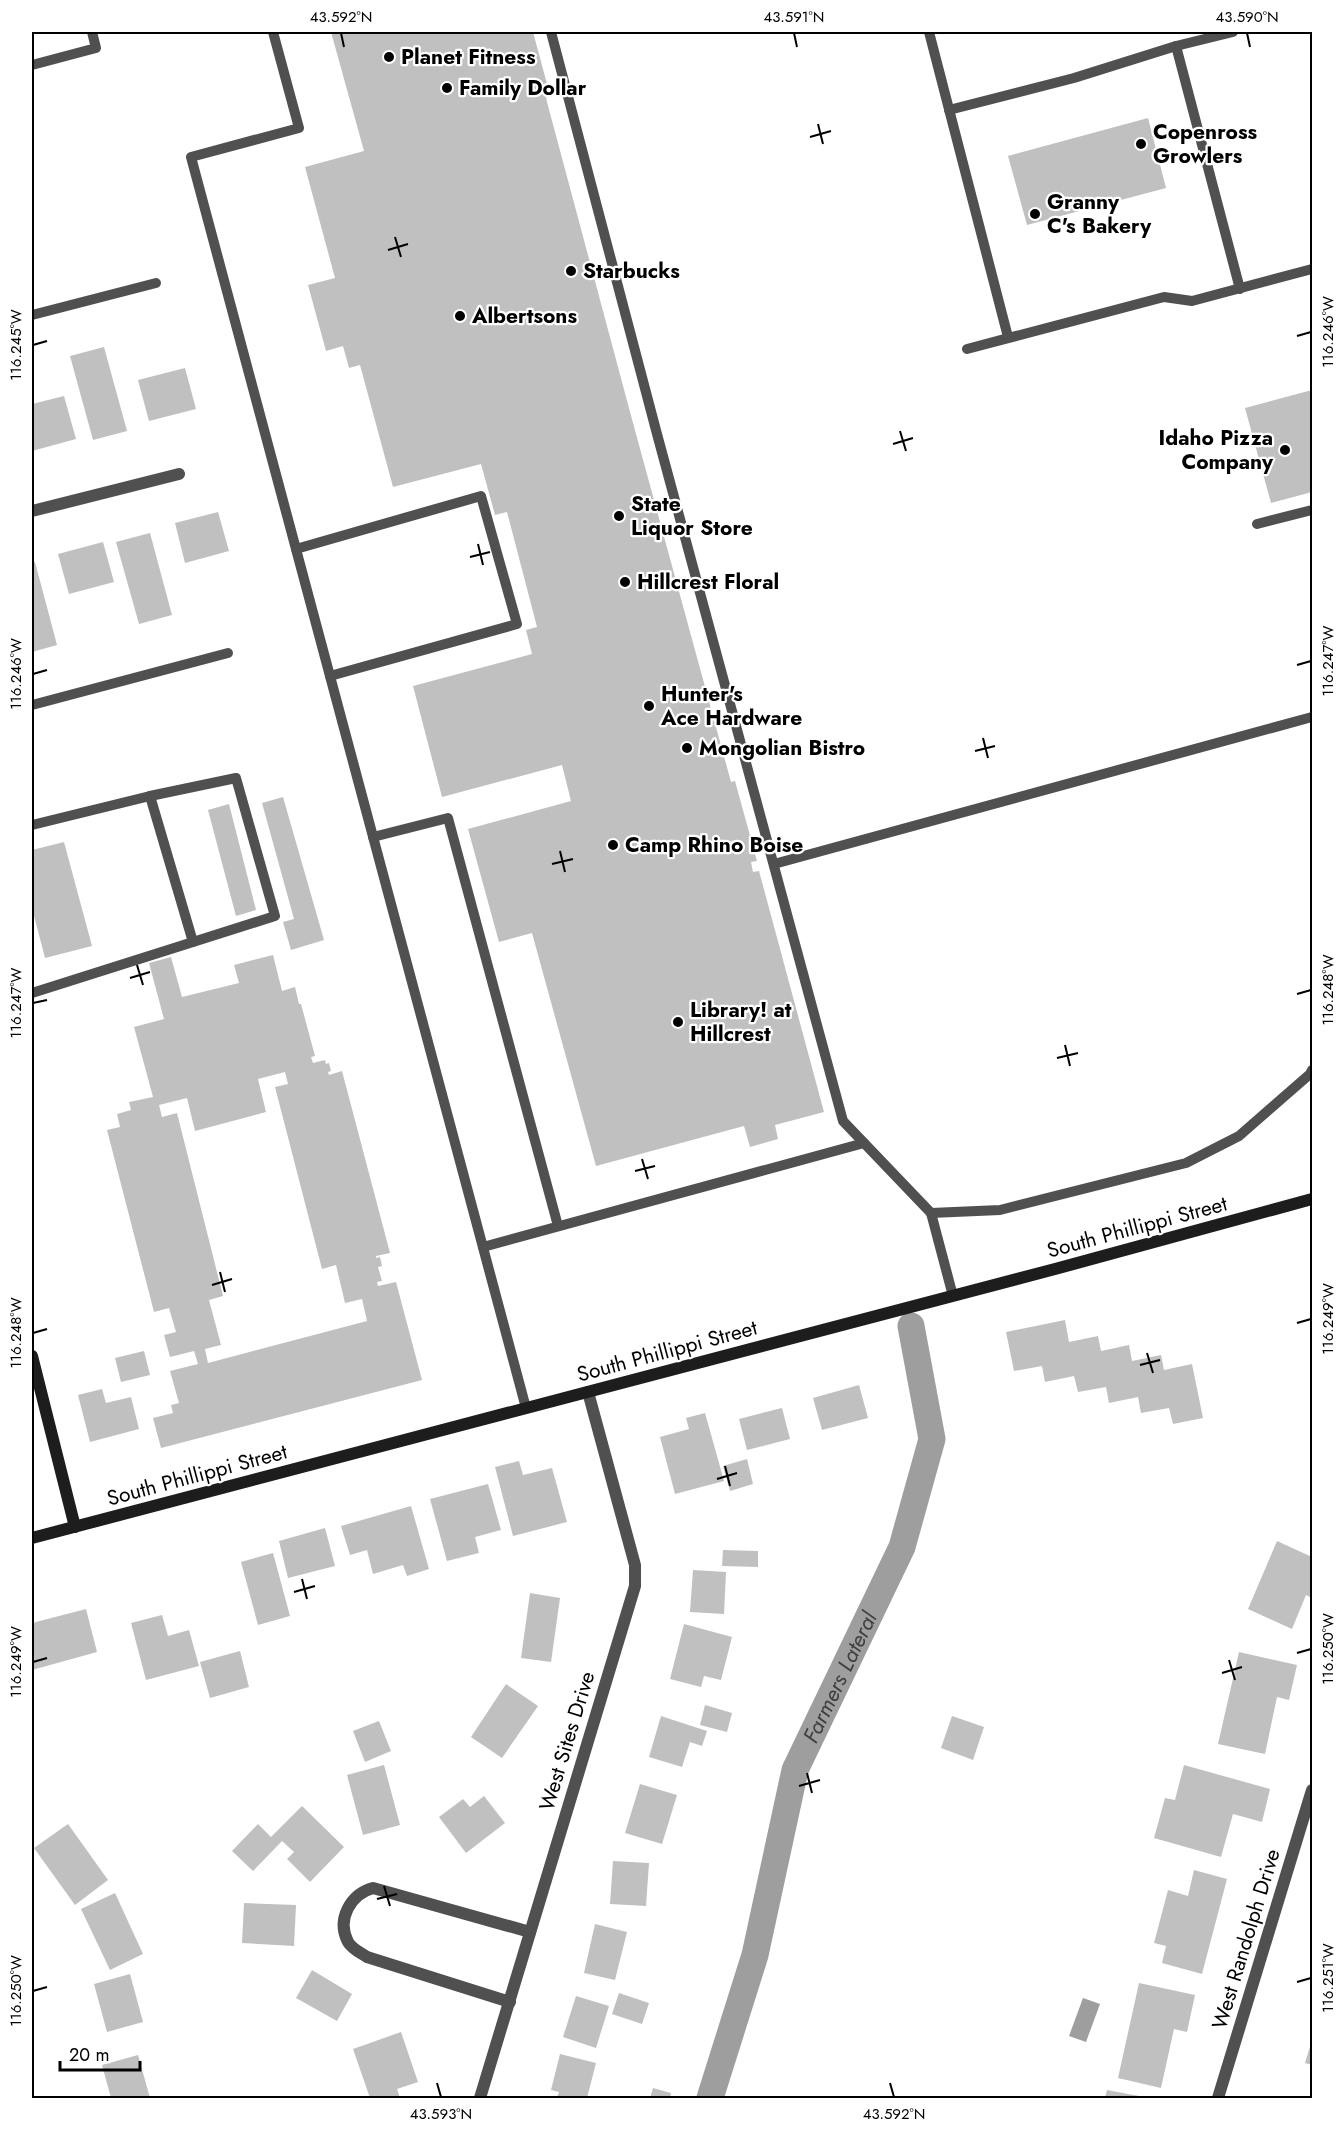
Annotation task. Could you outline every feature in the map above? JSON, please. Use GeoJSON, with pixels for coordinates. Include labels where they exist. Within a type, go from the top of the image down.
{"type":"FeatureCollection","features":[{"type":"Feature","properties":{"kind":"street"},"geometry":{"type":"LineString","coordinates":[[32,511],[179,474]]}},
{"type":"Feature","properties":{"kind":"street","name":"South Phillippi Street"},"geometry":{"type":"LineString","coordinates":[[32,1538],[953,1296],[1312,1199]]}},
{"type":"Feature","properties":{"kind":"street"},"geometry":{"type":"LineString","coordinates":[[32,1356],[75,1527]]}},
{"type":"Feature","properties":{"kind":"street","name":"West Sites Drive"},"geometry":{"type":"LineString","coordinates":[[480,2098],[635,1586],[635,1565],[588,1392]]}},
{"type":"Feature","properties":{"kind":"street","name":"West Randolph Drive"},"geometry":{"type":"LineString","coordinates":[[1218,2098],[1312,1790]]}},
{"type":"Feature","properties":{"kind":"street"},"geometry":{"type":"LineString","coordinates":[[510,2002],[367,1957],[356,1951],[348,1942],[345,1912],[353,1899],[363,1891],[374,1888],[530,1932]]}},
{"type":"Feature","properties":{"kind":"lane"},"geometry":{"type":"LineString","coordinates":[[32,65],[96,48],[92,32]]}},
{"type":"Feature","properties":{"kind":"lane"},"geometry":{"type":"LineString","coordinates":[[273,32],[300,128],[191,157],[526,1408]]}},
{"type":"Feature","properties":{"kind":"lane"},"geometry":{"type":"LineString","coordinates":[[551,32],[843,1121],[931,1213],[953,1296]]}},
{"type":"Feature","properties":{"kind":"lane"},"geometry":{"type":"LineString","coordinates":[[929,32],[1008,337]]}},
{"type":"Feature","properties":{"kind":"lane"},"geometry":{"type":"LineString","coordinates":[[949,110],[1074,78],[1176,46],[1233,32]]}},
{"type":"Feature","properties":{"kind":"lane"},"geometry":{"type":"LineString","coordinates":[[1176,46],[1240,289]]}},
{"type":"Feature","properties":{"kind":"lane"},"geometry":{"type":"LineString","coordinates":[[967,349],[1164,297],[1192,302],[1312,269]]}},
{"type":"Feature","properties":{"kind":"lane"},"geometry":{"type":"LineString","coordinates":[[32,315],[156,283]]}},
{"type":"Feature","properties":{"kind":"lane"},"geometry":{"type":"LineString","coordinates":[[296,549],[481,496],[517,624],[330,676]]}},
{"type":"Feature","properties":{"kind":"lane"},"geometry":{"type":"LineString","coordinates":[[1257,524],[1312,510]]}},
{"type":"Feature","properties":{"kind":"lane"},"geometry":{"type":"LineString","coordinates":[[32,705],[228,653]]}},
{"type":"Feature","properties":{"kind":"lane"},"geometry":{"type":"LineString","coordinates":[[774,864],[1312,717]]}},
{"type":"Feature","properties":{"kind":"lane"},"geometry":{"type":"LineString","coordinates":[[32,825],[236,778],[275,916],[32,993]]}},
{"type":"Feature","properties":{"kind":"lane"},"geometry":{"type":"LineString","coordinates":[[150,796],[193,942]]}},
{"type":"Feature","properties":{"kind":"lane"},"geometry":{"type":"LineString","coordinates":[[373,837],[448,818],[558,1227]]}},
{"type":"Feature","properties":{"kind":"lane"},"geometry":{"type":"LineString","coordinates":[[931,1213],[1000,1210],[1186,1163],[1239,1136],[1312,1070]]}},
{"type":"Feature","properties":{"kind":"lane"},"geometry":{"type":"LineString","coordinates":[[483,1247],[864,1143]]}},
{"type":"Feature","properties":{"kind":"shaded area"},"geometry":{"type":"Polygon","coordinates":[[[1083,1998],[1100,2004],[1086,2042],[1069,2036],[1083,1998]]]}},
{"type":"Feature","properties":{"kind":"building"},"geometry":{"type":"Polygon","coordinates":[[[331,32],[533,32],[550,95],[546,96],[547,102],[633,423],[731,782],[735,781],[757,861],[751,862],[753,872],[759,871],[824,1112],[775,1125],[778,1139],[750,1147],[744,1126],[596,1166],[532,933],[499,942],[468,829],[571,801],[562,765],[442,797],[413,686],[532,654],[526,630],[537,627],[507,512],[495,515],[481,464],[393,487],[360,365],[349,368],[343,346],[326,351],[308,285],[335,278],[305,167],[364,151],[331,32]]]}},
{"type":"Feature","properties":{"kind":"building"},"geometry":{"type":"Polygon","coordinates":[[[1148,118],[1166,188],[1027,225],[1008,156],[1148,118]]]}},
{"type":"Feature","properties":{"kind":"building"},"geometry":{"type":"Polygon","coordinates":[[[104,347],[127,431],[93,440],[70,356],[104,347]]]}},
{"type":"Feature","properties":{"kind":"building"},"geometry":{"type":"Polygon","coordinates":[[[185,368],[196,409],[149,421],[138,380],[185,368]]]}},
{"type":"Feature","properties":{"kind":"building","name":"Idaho Pizza Company"},"geometry":{"type":"Polygon","coordinates":[[[1312,390],[1312,492],[1271,503],[1245,408],[1312,390]]]}},
{"type":"Feature","properties":{"kind":"building"},"geometry":{"type":"Polygon","coordinates":[[[64,396],[76,439],[32,451],[32,404],[64,396]]]}},
{"type":"Feature","properties":{"kind":"building"},"geometry":{"type":"Polygon","coordinates":[[[218,512],[229,551],[185,563],[175,523],[218,512]]]}},
{"type":"Feature","properties":{"kind":"building"},"geometry":{"type":"Polygon","coordinates":[[[150,533],[172,615],[139,624],[116,542],[150,533]]]}},
{"type":"Feature","properties":{"kind":"building"},"geometry":{"type":"Polygon","coordinates":[[[103,542],[114,582],[69,594],[58,554],[103,542]]]}},
{"type":"Feature","properties":{"kind":"building"},"geometry":{"type":"Polygon","coordinates":[[[32,562],[35,562],[57,645],[32,652],[32,562]]]}},
{"type":"Feature","properties":{"kind":"building"},"geometry":{"type":"Polygon","coordinates":[[[283,797],[324,940],[291,950],[283,922],[294,919],[262,803],[283,797]]]}},
{"type":"Feature","properties":{"kind":"building"},"geometry":{"type":"Polygon","coordinates":[[[229,804],[256,910],[236,916],[208,810],[229,804]]]}},
{"type":"Feature","properties":{"kind":"building"},"geometry":{"type":"Polygon","coordinates":[[[64,842],[92,946],[45,958],[32,908],[32,850],[64,842]]]}},
{"type":"Feature","properties":{"kind":"building"},"geometry":{"type":"Polygon","coordinates":[[[273,955],[282,991],[295,987],[315,1056],[311,1057],[313,1063],[325,1060],[326,1064],[329,1063],[331,1071],[328,1072],[329,1075],[342,1071],[390,1253],[376,1256],[376,1258],[380,1257],[382,1266],[378,1267],[382,1281],[377,1282],[378,1286],[396,1282],[422,1380],[161,1448],[153,1418],[173,1413],[171,1405],[179,1403],[170,1371],[198,1364],[194,1351],[170,1357],[164,1335],[176,1332],[169,1308],[154,1312],[107,1130],[120,1127],[117,1114],[131,1110],[129,1102],[153,1097],[134,1027],[164,1019],[149,963],[171,957],[182,997],[239,983],[234,965],[273,955]],[[285,1072],[258,1079],[266,1112],[195,1131],[187,1098],[159,1105],[162,1117],[177,1113],[223,1296],[209,1300],[221,1345],[205,1349],[208,1363],[367,1321],[362,1299],[345,1303],[336,1265],[322,1269],[275,1087],[288,1084],[285,1072]]]}},
{"type":"Feature","properties":{"kind":"building"},"geometry":{"type":"Polygon","coordinates":[[[1065,1320],[1069,1342],[1098,1336],[1101,1351],[1129,1345],[1132,1361],[1161,1355],[1164,1370],[1192,1364],[1203,1418],[1173,1424],[1169,1408],[1141,1413],[1138,1397],[1109,1403],[1106,1387],[1078,1392],[1074,1376],[1045,1382],[1042,1366],[1014,1371],[1006,1332],[1065,1320]]]}},
{"type":"Feature","properties":{"kind":"building"},"geometry":{"type":"Polygon","coordinates":[[[144,1351],[150,1375],[121,1382],[115,1358],[144,1351]]]}},
{"type":"Feature","properties":{"kind":"building"},"geometry":{"type":"Polygon","coordinates":[[[859,1385],[868,1418],[822,1430],[813,1398],[859,1385]]]}},
{"type":"Feature","properties":{"kind":"building"},"geometry":{"type":"Polygon","coordinates":[[[102,1389],[106,1403],[131,1397],[139,1429],[90,1442],[78,1395],[102,1389]]]}},
{"type":"Feature","properties":{"kind":"building"},"geometry":{"type":"Polygon","coordinates":[[[782,1408],[790,1439],[747,1450],[739,1419],[782,1408]]]}},
{"type":"Feature","properties":{"kind":"building"},"geometry":{"type":"Polygon","coordinates":[[[705,1413],[724,1481],[675,1494],[660,1437],[689,1429],[686,1418],[705,1413]]]}},
{"type":"Feature","properties":{"kind":"building"},"geometry":{"type":"Polygon","coordinates":[[[747,1459],[753,1484],[730,1491],[723,1466],[747,1459]]]}},
{"type":"Feature","properties":{"kind":"building"},"geometry":{"type":"Polygon","coordinates":[[[519,1461],[523,1475],[552,1468],[567,1522],[513,1536],[495,1467],[519,1461]]]}},
{"type":"Feature","properties":{"kind":"building"},"geometry":{"type":"Polygon","coordinates":[[[488,1484],[501,1530],[475,1537],[479,1553],[447,1561],[430,1499],[488,1484]]]}},
{"type":"Feature","properties":{"kind":"building"},"geometry":{"type":"Polygon","coordinates":[[[411,1506],[429,1569],[407,1576],[403,1565],[373,1574],[367,1550],[350,1555],[341,1526],[411,1506]]]}},
{"type":"Feature","properties":{"kind":"building"},"geometry":{"type":"Polygon","coordinates":[[[325,1528],[335,1566],[288,1578],[279,1541],[325,1528]]]}},
{"type":"Feature","properties":{"kind":"building"},"geometry":{"type":"Polygon","coordinates":[[[1277,1541],[1312,1557],[1312,1598],[1306,1595],[1292,1629],[1248,1609],[1277,1541]]]}},
{"type":"Feature","properties":{"kind":"building"},"geometry":{"type":"Polygon","coordinates":[[[723,1550],[758,1551],[758,1567],[722,1566],[723,1550]]]}},
{"type":"Feature","properties":{"kind":"building"},"geometry":{"type":"Polygon","coordinates":[[[273,1553],[290,1616],[258,1625],[241,1562],[273,1553]]]}},
{"type":"Feature","properties":{"kind":"building"},"geometry":{"type":"Polygon","coordinates":[[[693,1570],[726,1572],[724,1614],[690,1612],[693,1570]]]}},
{"type":"Feature","properties":{"kind":"building"},"geometry":{"type":"Polygon","coordinates":[[[530,1593],[560,1598],[551,1662],[521,1658],[530,1593]]]}},
{"type":"Feature","properties":{"kind":"building"},"geometry":{"type":"Polygon","coordinates":[[[86,1609],[97,1652],[32,1670],[32,1623],[86,1609]]]}},
{"type":"Feature","properties":{"kind":"building"},"geometry":{"type":"Polygon","coordinates":[[[162,1615],[168,1636],[189,1630],[199,1666],[146,1680],[131,1623],[162,1615]]]}},
{"type":"Feature","properties":{"kind":"building"},"geometry":{"type":"Polygon","coordinates":[[[684,1624],[732,1637],[721,1680],[704,1676],[701,1687],[670,1679],[684,1624]]]}},
{"type":"Feature","properties":{"kind":"building"},"geometry":{"type":"Polygon","coordinates":[[[240,1651],[249,1687],[210,1698],[200,1662],[240,1651]]]}},
{"type":"Feature","properties":{"kind":"building"},"geometry":{"type":"Polygon","coordinates":[[[1239,1652],[1297,1665],[1289,1700],[1277,1697],[1265,1754],[1218,1744],[1239,1652]]]}},
{"type":"Feature","properties":{"kind":"building"},"geometry":{"type":"Polygon","coordinates":[[[506,1684],[538,1706],[502,1758],[471,1737],[506,1684]]]}},
{"type":"Feature","properties":{"kind":"building"},"geometry":{"type":"Polygon","coordinates":[[[705,1705],[732,1713],[727,1732],[700,1725],[705,1705]]]}},
{"type":"Feature","properties":{"kind":"building"},"geometry":{"type":"Polygon","coordinates":[[[661,1716],[707,1731],[702,1746],[690,1742],[682,1767],[649,1757],[661,1716]]]}},
{"type":"Feature","properties":{"kind":"building"},"geometry":{"type":"Polygon","coordinates":[[[952,1716],[984,1727],[973,1760],[941,1748],[952,1716]]]}},
{"type":"Feature","properties":{"kind":"building"},"geometry":{"type":"Polygon","coordinates":[[[379,1721],[391,1751],[365,1762],[353,1731],[379,1721]]]}},
{"type":"Feature","properties":{"kind":"building"},"geometry":{"type":"Polygon","coordinates":[[[384,1765],[400,1825],[363,1835],[347,1775],[384,1765]]]}},
{"type":"Feature","properties":{"kind":"building"},"geometry":{"type":"Polygon","coordinates":[[[1184,1765],[1270,1789],[1262,1822],[1233,1814],[1221,1857],[1154,1838],[1165,1798],[1175,1800],[1184,1765]]]}},
{"type":"Feature","properties":{"kind":"building"},"geometry":{"type":"Polygon","coordinates":[[[640,1784],[677,1795],[662,1844],[625,1833],[640,1784]]]}},
{"type":"Feature","properties":{"kind":"building"},"geometry":{"type":"Polygon","coordinates":[[[484,1796],[505,1823],[466,1853],[439,1817],[463,1799],[470,1807],[484,1796]]]}},
{"type":"Feature","properties":{"kind":"building"},"geometry":{"type":"Polygon","coordinates":[[[302,1806],[344,1847],[310,1882],[287,1859],[294,1852],[282,1841],[253,1871],[232,1851],[258,1824],[271,1837],[302,1806]]]}},
{"type":"Feature","properties":{"kind":"building"},"geometry":{"type":"Polygon","coordinates":[[[68,1824],[108,1880],[75,1905],[34,1848],[68,1824]]]}},
{"type":"Feature","properties":{"kind":"building"},"geometry":{"type":"Polygon","coordinates":[[[613,1861],[649,1863],[646,1906],[610,1904],[613,1861]]]}},
{"type":"Feature","properties":{"kind":"building"},"geometry":{"type":"Polygon","coordinates":[[[1194,1870],[1227,1879],[1202,1974],[1162,1963],[1166,1946],[1154,1943],[1168,1890],[1188,1896],[1194,1870]]]}},
{"type":"Feature","properties":{"kind":"building"},"geometry":{"type":"Polygon","coordinates":[[[115,1893],[143,1954],[110,1970],[81,1909],[115,1893]]]}},
{"type":"Feature","properties":{"kind":"building"},"geometry":{"type":"Polygon","coordinates":[[[244,1903],[296,1905],[294,1946],[242,1943],[244,1903]]]}},
{"type":"Feature","properties":{"kind":"building"},"geometry":{"type":"Polygon","coordinates":[[[595,1924],[627,1932],[615,1980],[584,1973],[595,1924]]]}},
{"type":"Feature","properties":{"kind":"building"},"geometry":{"type":"Polygon","coordinates":[[[312,1970],[352,1994],[337,2021],[296,1998],[312,1970]]]}},
{"type":"Feature","properties":{"kind":"building"},"geometry":{"type":"Polygon","coordinates":[[[130,1974],[143,2022],[107,2032],[94,1984],[130,1974]]]}},
{"type":"Feature","properties":{"kind":"building"},"geometry":{"type":"Polygon","coordinates":[[[1139,1983],[1195,1995],[1187,2032],[1174,2029],[1161,2088],[1118,2078],[1139,1983]]]}},
{"type":"Feature","properties":{"kind":"building"},"geometry":{"type":"Polygon","coordinates":[[[619,1993],[649,2003],[642,2024],[612,2014],[619,1993]]]}},
{"type":"Feature","properties":{"kind":"building"},"geometry":{"type":"Polygon","coordinates":[[[576,1996],[609,2006],[596,2048],[563,2037],[576,1996]]]}},
{"type":"Feature","properties":{"kind":"building"},"geometry":{"type":"Polygon","coordinates":[[[401,2032],[418,2082],[397,2089],[400,2098],[370,2098],[353,2049],[401,2032]]]}},
{"type":"Feature","properties":{"kind":"building"},"geometry":{"type":"Polygon","coordinates":[[[1312,2040],[1312,2065],[1305,2063],[1312,2040]]]}},
{"type":"Feature","properties":{"kind":"building"},"geometry":{"type":"Polygon","coordinates":[[[560,2054],[596,2063],[587,2098],[557,2098],[559,2092],[551,2090],[560,2054]]]}},
{"type":"Feature","properties":{"kind":"building"},"geometry":{"type":"Polygon","coordinates":[[[138,2055],[150,2098],[111,2098],[102,2065],[138,2055]]]}},
{"type":"Feature","properties":{"kind":"building"},"geometry":{"type":"Polygon","coordinates":[[[653,2088],[671,2093],[670,2098],[650,2098],[653,2088]]]}},
{"type":"Feature","properties":{"kind":"building"},"geometry":{"type":"Polygon","coordinates":[[[1107,2090],[1139,2096],[1138,2098],[1105,2098],[1107,2090]]]}},
{"type":"Feature","properties":{"kind":"waterway","name":"Farmers Lateral"},"geometry":{"type":"LineString","coordinates":[[710,2098],[755,1955],[795,1770],[902,1547],[932,1439],[911,1326]]}},
{"type":"Feature","properties":{"kind":"place","name":"Planet Fitness"},"geometry":{"type":"Point","coordinates":[389,57]}},
{"type":"Feature","properties":{"kind":"place","name":"Family Dollar"},"geometry":{"type":"Point","coordinates":[447,88]}},
{"type":"Feature","properties":{"kind":"place","name":"Copenross Growlers"},"geometry":{"type":"Point","coordinates":[1141,144]}},
{"type":"Feature","properties":{"kind":"place","name":"Granny C's Bakery"},"geometry":{"type":"Point","coordinates":[1035,214]}},
{"type":"Feature","properties":{"kind":"place","name":"Starbucks"},"geometry":{"type":"Point","coordinates":[571,271]}},
{"type":"Feature","properties":{"kind":"place","name":"Albertsons"},"geometry":{"type":"Point","coordinates":[460,316]}},
{"type":"Feature","properties":{"kind":"place","name":"Idaho Pizza Company"},"geometry":{"type":"Point","coordinates":[1285,450]}},
{"type":"Feature","properties":{"kind":"place","name":"State Liquor Store"},"geometry":{"type":"Point","coordinates":[619,516]}},
{"type":"Feature","properties":{"kind":"place","name":"Hillcrest Floral"},"geometry":{"type":"Point","coordinates":[625,582]}},
{"type":"Feature","properties":{"kind":"place","name":"Hunter's Ace Hardware"},"geometry":{"type":"Point","coordinates":[649,706]}},
{"type":"Feature","properties":{"kind":"place","name":"Mongolian Bistro"},"geometry":{"type":"Point","coordinates":[687,748]}},
{"type":"Feature","properties":{"kind":"place","name":"Camp Rhino Boise"},"geometry":{"type":"Point","coordinates":[613,845]}},
{"type":"Feature","properties":{"kind":"place","name":"Library! at Hillcrest"},"geometry":{"type":"Point","coordinates":[678,1022]}}]}
